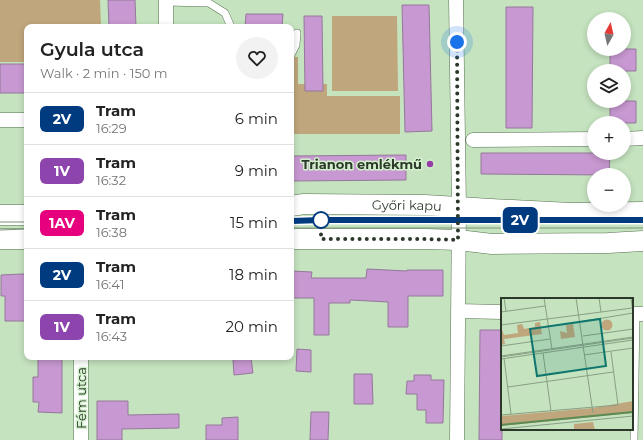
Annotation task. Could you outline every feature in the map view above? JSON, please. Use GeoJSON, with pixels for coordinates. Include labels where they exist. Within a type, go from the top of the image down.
{"type":"FeatureCollection","features":[{"type":"Feature","properties":{"kind":"street"},"geometry":{"type":"LineString","coordinates":[[456,0],[459,207],[457,440]]}},
{"type":"Feature","properties":{"kind":"street"},"geometry":{"type":"LineString","coordinates":[[166,1],[166,24]]}},
{"type":"Feature","properties":{"kind":"street"},"geometry":{"type":"LineString","coordinates":[[0,120],[24,120]]}},
{"type":"Feature","properties":{"kind":"street"},"geometry":{"type":"LineString","coordinates":[[631,139],[643,138]]}},
{"type":"Feature","properties":{"kind":"street"},"geometry":{"type":"LineString","coordinates":[[473,140],[587,139]]}},
{"type":"Feature","properties":{"kind":"street","name":"Győri kapu"},"geometry":{"type":"LineString","coordinates":[[294,206],[304,204],[426,205],[571,213],[643,212]]}},
{"type":"Feature","properties":{"kind":"street"},"geometry":{"type":"LineString","coordinates":[[0,215],[24,215]]}},
{"type":"Feature","properties":{"kind":"street"},"geometry":{"type":"LineString","coordinates":[[0,239],[24,239]]}},
{"type":"Feature","properties":{"kind":"street"},"geometry":{"type":"LineString","coordinates":[[294,239],[426,239],[458,240],[492,244],[608,243],[643,241]]}},
{"type":"Feature","properties":{"kind":"street"},"geometry":{"type":"LineString","coordinates":[[458,311],[501,312]]}},
{"type":"Feature","properties":{"kind":"street","name":"Fém utca"},"geometry":{"type":"LineString","coordinates":[[81,360],[81,440]]}},
{"type":"Feature","properties":{"kind":"lane"},"geometry":{"type":"LineString","coordinates":[[166,1],[209,3],[225,13],[230,24]]}},
{"type":"Feature","properties":{"kind":"lane"},"geometry":{"type":"LineString","coordinates":[[294,49],[296,45],[297,33]]}},
{"type":"Feature","properties":{"kind":"lane"},"geometry":{"type":"LineString","coordinates":[[634,440],[637,314]]}},
{"type":"Feature","properties":{"kind":"shaded area"},"geometry":{"type":"Polygon","coordinates":[[[0,0],[100,0],[101,24],[24,24],[24,62],[0,62],[0,0]]]}},
{"type":"Feature","properties":{"kind":"shaded area"},"geometry":{"type":"Polygon","coordinates":[[[332,16],[397,16],[398,91],[332,91],[332,16]]]}},
{"type":"Feature","properties":{"kind":"shaded area"},"geometry":{"type":"Polygon","coordinates":[[[294,57],[298,57],[298,84],[327,84],[327,96],[400,96],[400,134],[294,134],[294,57]]]}},
{"type":"Feature","properties":{"kind":"building"},"geometry":{"type":"Polygon","coordinates":[[[108,0],[135,0],[136,24],[109,24],[108,0]]]}},
{"type":"Feature","properties":{"kind":"building"},"geometry":{"type":"Polygon","coordinates":[[[402,5],[429,5],[432,131],[405,132],[402,5]]]}},
{"type":"Feature","properties":{"kind":"building"},"geometry":{"type":"Polygon","coordinates":[[[506,7],[533,7],[532,128],[506,128],[506,7]]]}},
{"type":"Feature","properties":{"kind":"building"},"geometry":{"type":"Polygon","coordinates":[[[246,14],[283,14],[282,24],[245,24],[246,14]]]}},
{"type":"Feature","properties":{"kind":"building"},"geometry":{"type":"Polygon","coordinates":[[[304,16],[322,16],[323,91],[305,91],[304,16]]]}},
{"type":"Feature","properties":{"kind":"building"},"geometry":{"type":"Polygon","coordinates":[[[631,49],[636,49],[636,71],[631,71],[631,64],[610,64],[610,56],[631,56],[631,49]]]}},
{"type":"Feature","properties":{"kind":"building"},"geometry":{"type":"Polygon","coordinates":[[[0,64],[24,64],[24,93],[0,93],[0,64]]]}},
{"type":"Feature","properties":{"kind":"building"},"geometry":{"type":"Polygon","coordinates":[[[631,101],[636,101],[636,123],[631,123],[631,116],[610,116],[610,108],[631,108],[631,101]]]}},
{"type":"Feature","properties":{"kind":"building"},"geometry":{"type":"Polygon","coordinates":[[[481,153],[587,153],[587,160],[610,160],[609,168],[587,168],[587,175],[481,174],[481,153]]]}},
{"type":"Feature","properties":{"kind":"building"},"geometry":{"type":"Polygon","coordinates":[[[406,155],[406,180],[294,181],[294,156],[406,155]]]}},
{"type":"Feature","properties":{"kind":"building"},"geometry":{"type":"Polygon","coordinates":[[[367,269],[407,271],[443,270],[443,296],[408,296],[408,327],[388,327],[388,302],[350,300],[350,303],[329,303],[329,335],[314,335],[314,298],[294,298],[294,271],[312,272],[311,278],[366,278],[367,269]]]}},
{"type":"Feature","properties":{"kind":"building"},"geometry":{"type":"Polygon","coordinates":[[[24,274],[24,321],[5,321],[5,296],[1,296],[1,275],[24,274]]]}},
{"type":"Feature","properties":{"kind":"building"},"geometry":{"type":"Polygon","coordinates":[[[480,330],[501,330],[502,440],[479,440],[480,330]]]}},
{"type":"Feature","properties":{"kind":"building"},"geometry":{"type":"Polygon","coordinates":[[[297,349],[311,350],[311,372],[296,371],[297,349]]]}},
{"type":"Feature","properties":{"kind":"building"},"geometry":{"type":"Polygon","coordinates":[[[38,360],[62,360],[62,413],[38,412],[39,402],[33,402],[33,377],[38,377],[38,360]]]}},
{"type":"Feature","properties":{"kind":"building"},"geometry":{"type":"Polygon","coordinates":[[[233,360],[251,360],[253,373],[234,375],[233,360]]]}},
{"type":"Feature","properties":{"kind":"building"},"geometry":{"type":"Polygon","coordinates":[[[354,374],[372,374],[373,404],[354,404],[354,374]]]}},
{"type":"Feature","properties":{"kind":"building"},"geometry":{"type":"Polygon","coordinates":[[[414,375],[431,375],[431,380],[444,380],[443,423],[426,423],[426,410],[417,410],[417,394],[406,394],[407,381],[414,381],[414,375]]]}},
{"type":"Feature","properties":{"kind":"building"},"geometry":{"type":"Polygon","coordinates":[[[97,401],[128,401],[128,415],[179,414],[179,428],[122,429],[122,440],[97,440],[97,401]]]}},
{"type":"Feature","properties":{"kind":"building"},"geometry":{"type":"Polygon","coordinates":[[[311,412],[329,412],[328,440],[310,440],[311,412]]]}},
{"type":"Feature","properties":{"kind":"building"},"geometry":{"type":"Polygon","coordinates":[[[238,417],[238,440],[206,440],[206,425],[222,425],[222,418],[238,417]]]}},
{"type":"Feature","properties":{"kind":"tram line"},"geometry":{"type":"LineString","coordinates":[[294,221],[643,220]]}},
{"type":"Feature","properties":{"kind":"tram line","name":"2V"},"geometry":{"type":"LineString","coordinates":[[294,221],[643,220]]}},
{"type":"Feature","properties":{"kind":"tram line"},"geometry":{"type":"LineString","coordinates":[[0,222],[24,222]]}},
{"type":"Feature","properties":{"kind":"tram line"},"geometry":{"type":"LineString","coordinates":[[294,228],[643,228]]}},
{"type":"Feature","properties":{"kind":"tram line"},"geometry":{"type":"LineString","coordinates":[[0,230],[24,229]]}},
{"type":"Feature","properties":{"kind":"place","name":"Trianon emlékmű"},"geometry":{"type":"Point","coordinates":[430,164]}},
{"type":"Feature","properties":{"kind":"route"},"geometry":{"type":"LineString","coordinates":[[321,220],[321,239],[458,240],[457,42]]}}]}
